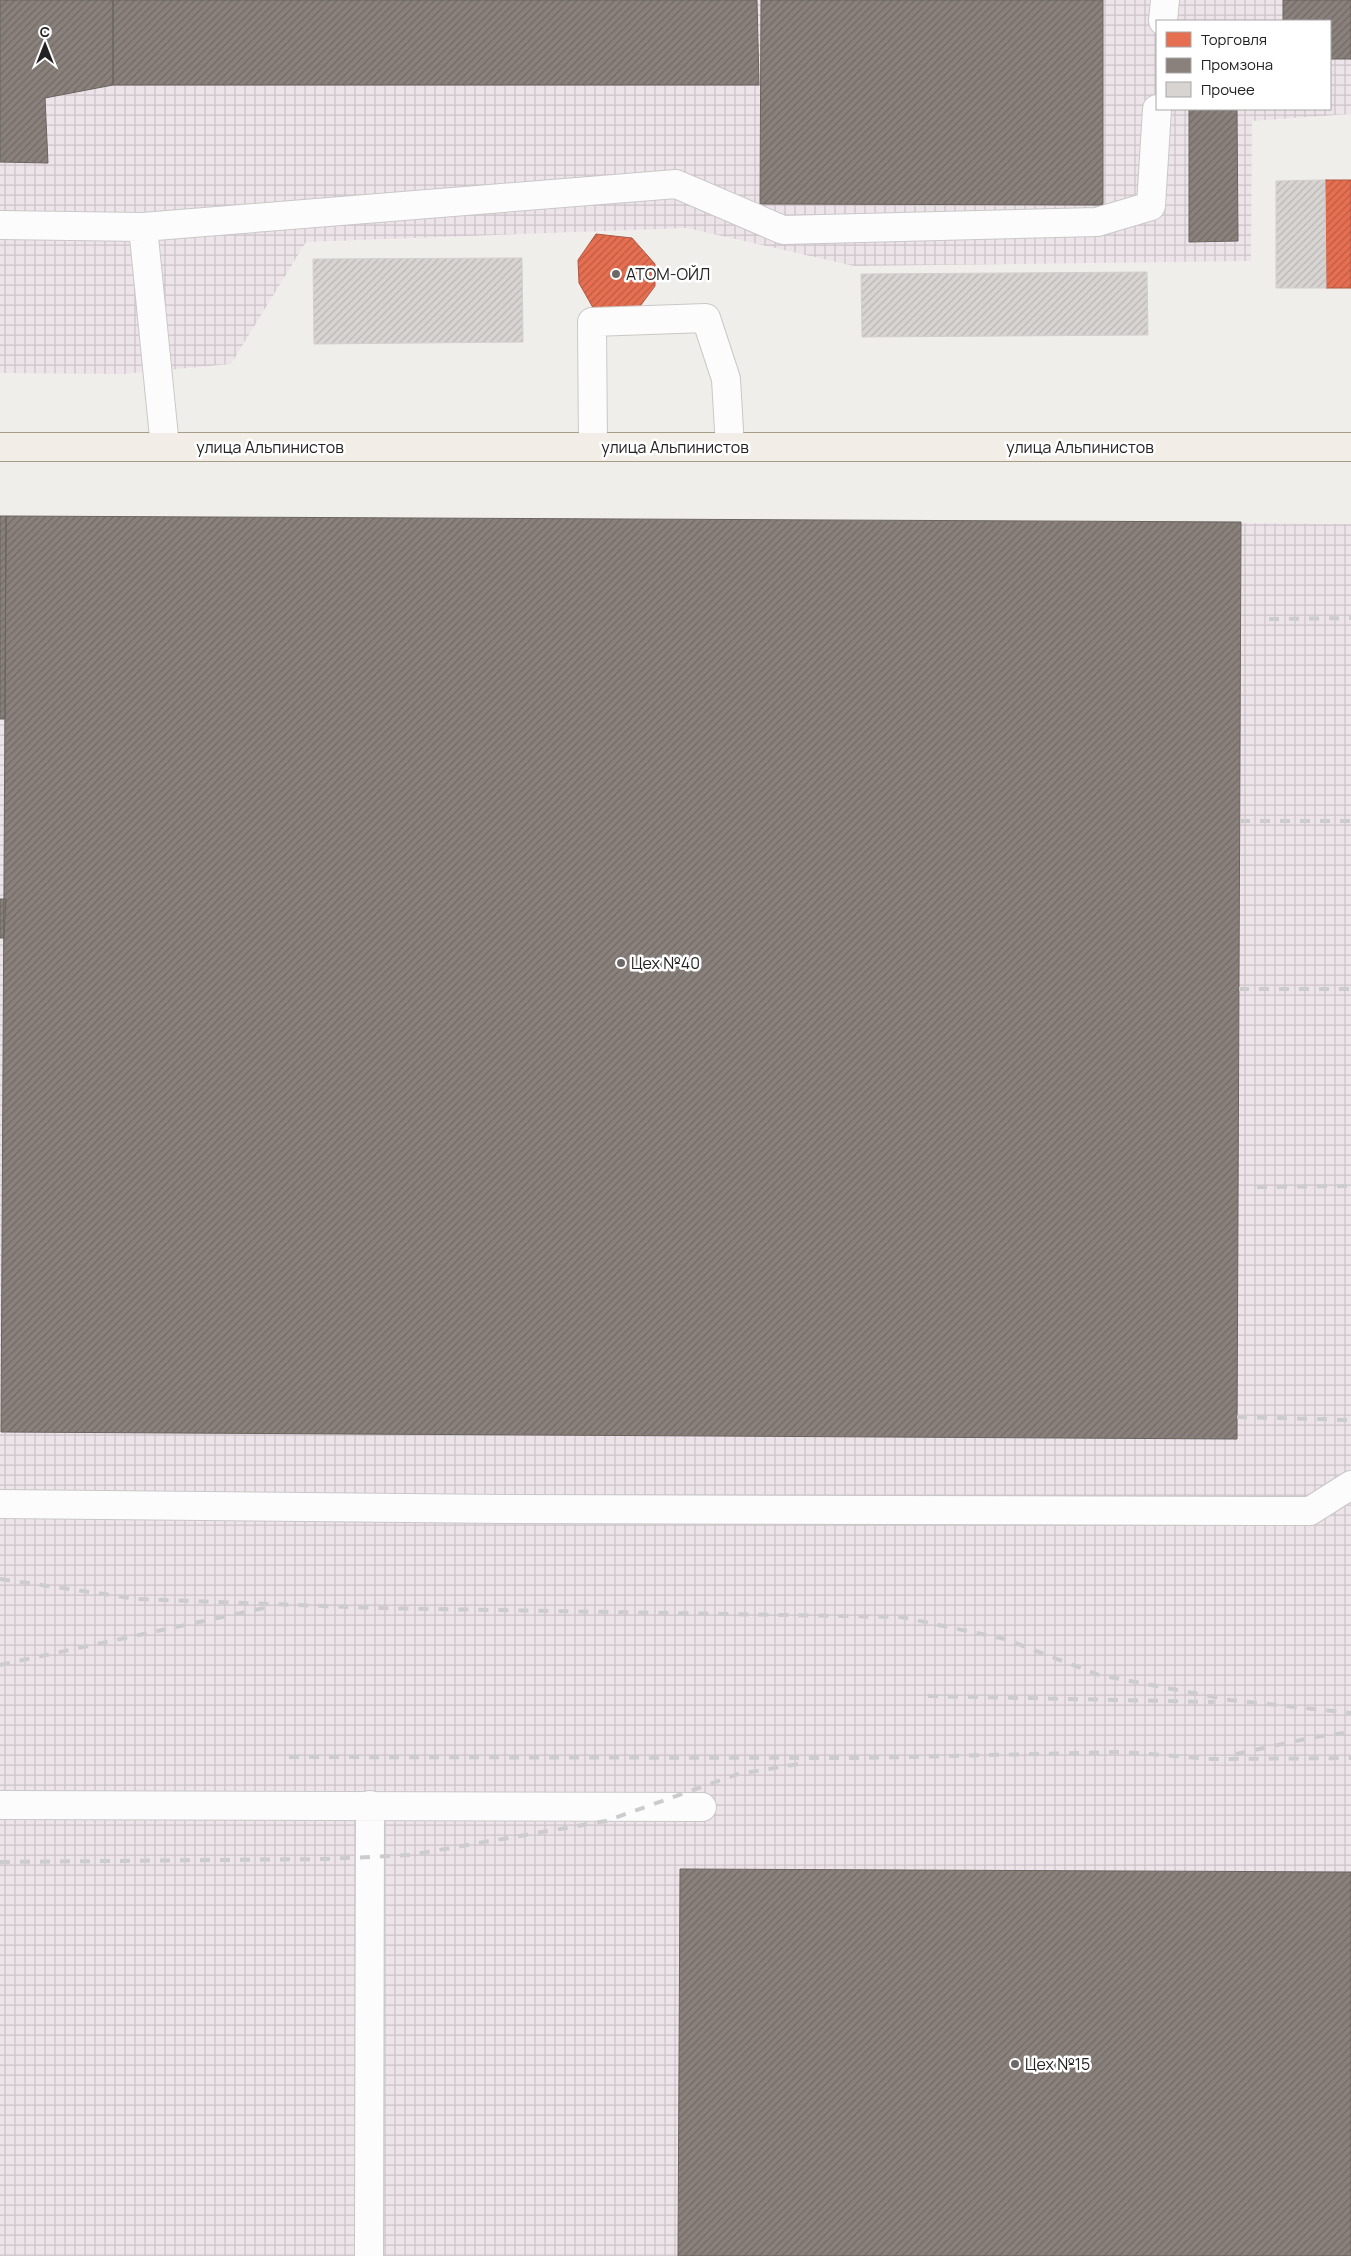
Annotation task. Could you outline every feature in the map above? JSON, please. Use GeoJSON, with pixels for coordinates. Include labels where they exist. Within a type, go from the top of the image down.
{"type":"FeatureCollection","features":[{"type":"Feature","properties":{"kind":"main road","name":"улица Альпинистов"},"geometry":{"type":"LineString","coordinates":[[0,447],[1351,447]]}},
{"type":"Feature","properties":{"kind":"lane"},"geometry":{"type":"LineString","coordinates":[[1163,20],[1165,0]]}},
{"type":"Feature","properties":{"kind":"lane"},"geometry":{"type":"LineString","coordinates":[[0,225],[143,227],[676,184],[782,230],[1097,222],[1151,206],[1158,110]]}},
{"type":"Feature","properties":{"kind":"lane"},"geometry":{"type":"LineString","coordinates":[[143,227],[165,447]]}},
{"type":"Feature","properties":{"kind":"lane"},"geometry":{"type":"LineString","coordinates":[[593,447],[592,322],[706,318],[726,380],[730,447]]}},
{"type":"Feature","properties":{"kind":"lane"},"geometry":{"type":"LineString","coordinates":[[0,1504],[526,1509],[1310,1511],[1351,1485]]}},
{"type":"Feature","properties":{"kind":"lane"},"geometry":{"type":"LineString","coordinates":[[0,1805],[702,1807]]}},
{"type":"Feature","properties":{"kind":"lane"},"geometry":{"type":"LineString","coordinates":[[369,2256],[370,1805]]}},
{"type":"Feature","properties":{"kind":"shaded area"},"geometry":{"type":"Polygon","coordinates":[[[0,0],[1351,0],[1351,114],[1252,121],[1251,261],[854,266],[687,228],[306,242],[231,364],[123,374],[0,373],[0,0]]]}},
{"type":"Feature","properties":{"kind":"shaded area"},"geometry":{"type":"Polygon","coordinates":[[[0,516],[1351,524],[1351,2256],[0,2256],[0,516]]]}},
{"type":"Feature","properties":{"kind":"building: Торговля"},"geometry":{"type":"Polygon","coordinates":[[[1325,180],[1351,180],[1351,288],[1326,288],[1325,180]]]}},
{"type":"Feature","properties":{"kind":"building: Торговля"},"geometry":{"type":"Polygon","coordinates":[[[596,234],[632,238],[655,264],[655,286],[635,313],[596,313],[579,283],[578,260],[596,234]]]}},
{"type":"Feature","properties":{"kind":"building: Промзона"},"geometry":{"type":"Polygon","coordinates":[[[0,0],[113,0],[113,85],[45,98],[48,163],[0,162],[0,0]]]}},
{"type":"Feature","properties":{"kind":"building: Промзона"},"geometry":{"type":"Polygon","coordinates":[[[113,0],[757,0],[759,85],[113,85],[113,0]]]}},
{"type":"Feature","properties":{"kind":"building: Промзона"},"geometry":{"type":"Polygon","coordinates":[[[761,0],[1103,0],[1103,205],[760,204],[761,0]]]}},
{"type":"Feature","properties":{"kind":"building: Промзона"},"geometry":{"type":"Polygon","coordinates":[[[1283,0],[1351,0],[1351,59],[1331,59],[1331,20],[1283,20],[1283,0]]]}},
{"type":"Feature","properties":{"kind":"building: Промзона"},"geometry":{"type":"Polygon","coordinates":[[[1189,110],[1237,110],[1238,241],[1189,242],[1189,110]]]}},
{"type":"Feature","properties":{"kind":"building: Промзона"},"geometry":{"type":"Polygon","coordinates":[[[0,516],[6,516],[5,719],[0,719],[0,516]]]}},
{"type":"Feature","properties":{"kind":"building: Промзона","name":"Цех №40"},"geometry":{"type":"Polygon","coordinates":[[[6,516],[1241,522],[1237,1439],[1,1432],[6,516]]]}},
{"type":"Feature","properties":{"kind":"building: Промзона"},"geometry":{"type":"Polygon","coordinates":[[[0,899],[6,899],[4,938],[0,938],[0,899]]]}},
{"type":"Feature","properties":{"kind":"building: Промзона","name":"Цех №15"},"geometry":{"type":"Polygon","coordinates":[[[680,1869],[1351,1872],[1351,2256],[678,2256],[680,1869]]]}},
{"type":"Feature","properties":{"kind":"building: Прочее"},"geometry":{"type":"Polygon","coordinates":[[[1325,180],[1326,288],[1276,288],[1276,181],[1325,180]]]}},
{"type":"Feature","properties":{"kind":"building: Прочее"},"geometry":{"type":"Polygon","coordinates":[[[522,258],[523,342],[314,344],[313,259],[522,258]]]}},
{"type":"Feature","properties":{"kind":"building: Прочее"},"geometry":{"type":"Polygon","coordinates":[[[1147,272],[1148,335],[862,337],[861,274],[1147,272]]]}},
{"type":"Feature","properties":{"kind":"railway"},"geometry":{"type":"LineString","coordinates":[[1269,619],[1351,618]]}},
{"type":"Feature","properties":{"kind":"railway"},"geometry":{"type":"LineString","coordinates":[[1240,821],[1351,821]]}},
{"type":"Feature","properties":{"kind":"railway"},"geometry":{"type":"LineString","coordinates":[[1239,989],[1351,989]]}},
{"type":"Feature","properties":{"kind":"railway"},"geometry":{"type":"LineString","coordinates":[[1257,1187],[1351,1186]]}},
{"type":"Feature","properties":{"kind":"railway"},"geometry":{"type":"LineString","coordinates":[[1237,1417],[1351,1420]]}},
{"type":"Feature","properties":{"kind":"railway"},"geometry":{"type":"LineString","coordinates":[[0,1579],[138,1599],[376,1608],[901,1617],[1005,1639],[1099,1675],[1230,1700],[1351,1713]]}},
{"type":"Feature","properties":{"kind":"railway"},"geometry":{"type":"LineString","coordinates":[[0,1665],[264,1608]]}},
{"type":"Feature","properties":{"kind":"railway"},"geometry":{"type":"LineString","coordinates":[[928,1696],[1214,1702]]}},
{"type":"Feature","properties":{"kind":"railway"},"geometry":{"type":"LineString","coordinates":[[1236,1754],[1315,1737],[1351,1732]]}},
{"type":"Feature","properties":{"kind":"railway"},"geometry":{"type":"LineString","coordinates":[[289,1757],[861,1758],[1124,1752],[1212,1759],[1351,1758]]}},
{"type":"Feature","properties":{"kind":"railway"},"geometry":{"type":"LineString","coordinates":[[0,1862],[326,1859],[410,1855],[606,1821],[738,1774],[805,1763]]}},
{"type":"Feature","properties":{"kind":"place","name":"АТОМ-ОЙЛ"},"geometry":{"type":"Point","coordinates":[616,274]}},
{"type":"Feature","properties":{"kind":"place","name":"Цех №40"},"geometry":{"type":"Point","coordinates":[621,963]}},
{"type":"Feature","properties":{"kind":"place","name":"Цех №15"},"geometry":{"type":"Point","coordinates":[1015,2064]}}]}
